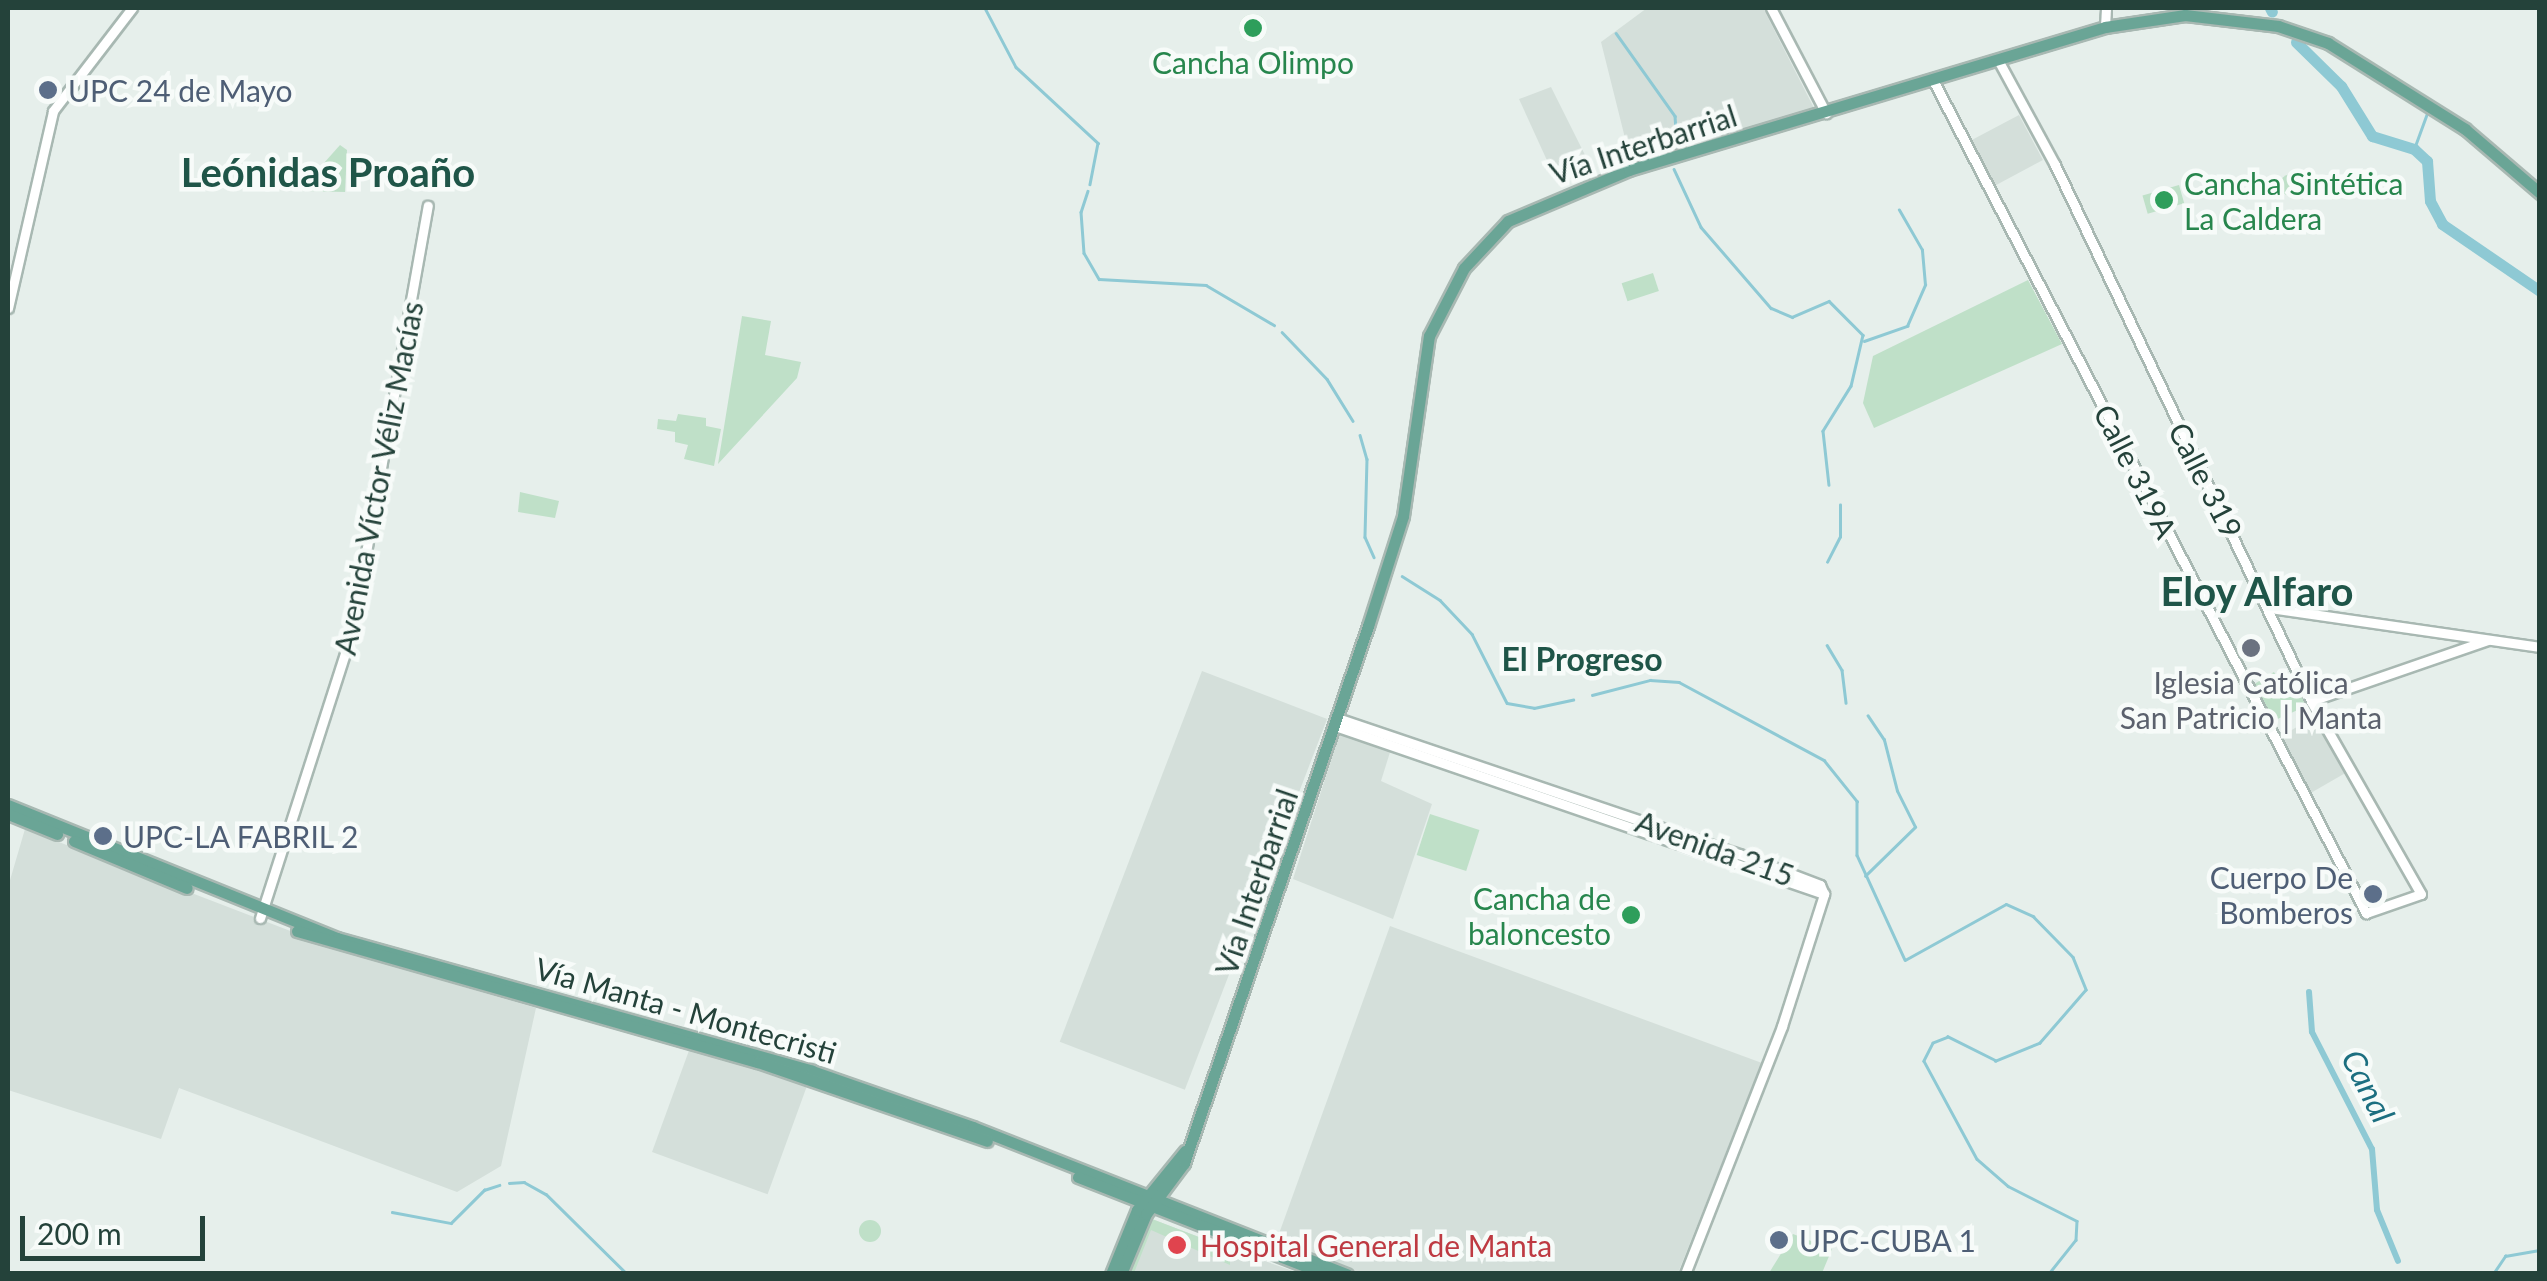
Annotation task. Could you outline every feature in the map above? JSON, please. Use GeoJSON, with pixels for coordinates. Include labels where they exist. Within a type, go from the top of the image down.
{"type":"FeatureCollection","features":[{"type":"Feature","properties":{"kind":"main road","name":"Vía Interbarrial"},"geometry":{"type":"LineString","coordinates":[[1121,1274],[1152,1201],[1179,1176],[1336,722],[1402,516],[1429,336],[1473,257],[1508,222],[1555,196],[1999,62],[2104,26],[2211,16],[2303,34],[2376,70],[2452,120],[2540,193]]}},
{"type":"Feature","properties":{"kind":"main road","name":"Vía Manta - Montecristi"},"geometry":{"type":"LineString","coordinates":[[8,805],[261,914]]}},
{"type":"Feature","properties":{"kind":"main road","name":"Vía Manta - Montecristi"},"geometry":{"type":"LineString","coordinates":[[8,814],[401,965],[775,1068],[970,1134],[1152,1201],[1326,1274]]}},
{"type":"Feature","properties":{"kind":"main road","name":"Vía Interbarrial"},"geometry":{"type":"LineString","coordinates":[[1111,1274],[1152,1201],[1188,1148]]}},
{"type":"Feature","properties":{"kind":"main road"},"geometry":{"type":"LineString","coordinates":[[1179,1176],[1180,1207]]}},
{"type":"Feature","properties":{"kind":"main road","name":"Vía Manta - Montecristi"},"geometry":{"type":"LineString","coordinates":[[1152,1201],[1180,1207],[1347,1274]]}},
{"type":"Feature","properties":{"kind":"street"},"geometry":{"type":"LineString","coordinates":[[8,308],[53,112],[132,8]]}},
{"type":"Feature","properties":{"kind":"street"},"geometry":{"type":"LineString","coordinates":[[1771,8],[1826,113]]}},
{"type":"Feature","properties":{"kind":"street"},"geometry":{"type":"LineString","coordinates":[[2104,26],[2106,8]]}},
{"type":"Feature","properties":{"kind":"street","name":"Calle 319"},"geometry":{"type":"LineString","coordinates":[[1999,62],[2270,608],[2311,701],[2421,894]]}},
{"type":"Feature","properties":{"kind":"street","name":"Calle 319A"},"geometry":{"type":"LineString","coordinates":[[1934,82],[2366,914],[2421,894]]}},
{"type":"Feature","properties":{"kind":"street","name":"Avenida Víctor Véliz Macías"},"geometry":{"type":"LineString","coordinates":[[261,914],[352,631],[428,206]]}},
{"type":"Feature","properties":{"kind":"street"},"geometry":{"type":"LineString","coordinates":[[2270,608],[2540,647]]}},
{"type":"Feature","properties":{"kind":"street"},"geometry":{"type":"LineString","coordinates":[[2311,701],[2491,640]]}},
{"type":"Feature","properties":{"kind":"street","name":"Avenida 215"},"geometry":{"type":"LineString","coordinates":[[1336,722],[1824,894],[1782,1026],[1685,1274]]}},
{"type":"Feature","properties":{"kind":"shaded area"},"geometry":{"type":"Polygon","coordinates":[[[1647,8],[1763,8],[1815,110],[1631,162],[1601,42],[1647,8]]]}},
{"type":"Feature","properties":{"kind":"shaded area"},"geometry":{"type":"Polygon","coordinates":[[[1551,87],[1590,165],[1555,178],[1519,99],[1551,87]]]}},
{"type":"Feature","properties":{"kind":"shaded area"},"geometry":{"type":"Polygon","coordinates":[[[2019,115],[2043,160],[1995,185],[1971,140],[2019,115]]]}},
{"type":"Feature","properties":{"kind":"shaded area"},"geometry":{"type":"Polygon","coordinates":[[[1202,671],[1327,719],[1185,1090],[1060,1042],[1202,671]]]}},
{"type":"Feature","properties":{"kind":"shaded area"},"geometry":{"type":"Polygon","coordinates":[[[2316,716],[2348,771],[2311,793],[2279,738],[2316,716]]]}},
{"type":"Feature","properties":{"kind":"shaded area"},"geometry":{"type":"Polygon","coordinates":[[[1340,732],[1391,749],[1381,781],[1432,804],[1393,919],[1293,879],[1340,732]]]}},
{"type":"Feature","properties":{"kind":"shaded area"},"geometry":{"type":"Polygon","coordinates":[[[25,829],[345,952],[536,1008],[501,1166],[457,1192],[179,1088],[161,1139],[8,1090],[8,887],[25,829]]]}},
{"type":"Feature","properties":{"kind":"shaded area"},"geometry":{"type":"Polygon","coordinates":[[[1390,926],[1762,1063],[1678,1273],[1351,1273],[1276,1242],[1390,926]]]}},
{"type":"Feature","properties":{"kind":"shaded area"},"geometry":{"type":"Polygon","coordinates":[[[691,1045],[807,1087],[768,1194],[652,1152],[691,1045]]]}},
{"type":"Feature","properties":{"kind":"shaded area","name":"Hospital General de Manta"},"geometry":{"type":"Polygon","coordinates":[[[1152,1219],[1230,1249],[1299,1273],[1126,1274],[1152,1219]]]}},
{"type":"Feature","properties":{"kind":"green space","name":"Cancha Olimpo"},"geometry":{"type":"Polygon","coordinates":[[[1253,14],[1263,18],[1267,28],[1263,38],[1253,42],[1243,38],[1239,28],[1243,18],[1253,14]]]}},
{"type":"Feature","properties":{"kind":"green space"},"geometry":{"type":"Polygon","coordinates":[[[340,145],[347,150],[345,192],[307,191],[308,181],[340,145]]]}},
{"type":"Feature","properties":{"kind":"green space"},"geometry":{"type":"Polygon","coordinates":[[[2291,174],[2299,177],[2299,193],[2291,196],[2283,193],[2280,185],[2283,177],[2291,174]]]}},
{"type":"Feature","properties":{"kind":"green space","name":"Cancha Sintética La Caldera"},"geometry":{"type":"Polygon","coordinates":[[[2179,185],[2184,203],[2148,214],[2142,195],[2179,185]]]}},
{"type":"Feature","properties":{"kind":"green space"},"geometry":{"type":"Polygon","coordinates":[[[1653,273],[1659,291],[1627,301],[1622,283],[1653,273]]]}},
{"type":"Feature","properties":{"kind":"green space"},"geometry":{"type":"Polygon","coordinates":[[[2028,280],[2062,344],[1874,428],[1863,403],[1873,356],[2028,280]]]}},
{"type":"Feature","properties":{"kind":"green space"},"geometry":{"type":"Polygon","coordinates":[[[742,316],[771,321],[765,355],[801,362],[797,378],[718,464],[742,316]]]}},
{"type":"Feature","properties":{"kind":"green space"},"geometry":{"type":"Polygon","coordinates":[[[678,414],[706,418],[706,426],[721,429],[714,466],[684,459],[688,445],[675,442],[675,432],[657,429],[658,419],[676,421],[678,414]]]}},
{"type":"Feature","properties":{"kind":"green space"},"geometry":{"type":"Polygon","coordinates":[[[520,492],[559,501],[555,518],[518,512],[520,492]]]}},
{"type":"Feature","properties":{"kind":"green space"},"geometry":{"type":"Polygon","coordinates":[[[2274,672],[2288,697],[2304,691],[2311,704],[2271,722],[2251,686],[2274,672]]]}},
{"type":"Feature","properties":{"kind":"green space"},"geometry":{"type":"Polygon","coordinates":[[[1430,814],[1479,830],[1466,871],[1417,855],[1430,814]]]}},
{"type":"Feature","properties":{"kind":"green space","name":"Cancha de baloncesto"},"geometry":{"type":"Polygon","coordinates":[[[1631,902],[1640,906],[1644,915],[1640,924],[1631,928],[1622,924],[1618,915],[1622,906],[1631,902]]]}},
{"type":"Feature","properties":{"kind":"green space"},"geometry":{"type":"Polygon","coordinates":[[[1152,1219],[1230,1249],[1230,1265],[1151,1230],[1134,1273],[1126,1274],[1152,1219]]]}},
{"type":"Feature","properties":{"kind":"green space"},"geometry":{"type":"Polygon","coordinates":[[[870,1220],[878,1223],[878,1239],[870,1242],[862,1239],[859,1231],[862,1223],[870,1220]]]}},
{"type":"Feature","properties":{"kind":"green space"},"geometry":{"type":"Polygon","coordinates":[[[1793,1234],[1832,1249],[1822,1273],[1769,1273],[1793,1234]]]}},
{"type":"Feature","properties":{"kind":"waterway"},"geometry":{"type":"LineString","coordinates":[[985,8],[1016,67],[1098,143],[1090,184]]}},
{"type":"Feature","properties":{"kind":"waterway"},"geometry":{"type":"LineString","coordinates":[[2270,8],[2272,12]]}},
{"type":"Feature","properties":{"kind":"waterway"},"geometry":{"type":"LineString","coordinates":[[1616,33],[1675,116],[1677,148]]}},
{"type":"Feature","properties":{"kind":"waterway"},"geometry":{"type":"LineString","coordinates":[[2296,42],[2341,86],[2372,136],[2414,149],[2427,161],[2430,201],[2442,224],[2540,291]]}},
{"type":"Feature","properties":{"kind":"waterway"},"geometry":{"type":"LineString","coordinates":[[2414,149],[2427,113]]}},
{"type":"Feature","properties":{"kind":"waterway"},"geometry":{"type":"LineString","coordinates":[[1674,169],[1701,227],[1771,308],[1792,317],[1829,301],[1863,335],[1851,386],[1823,431],[1829,485]]}},
{"type":"Feature","properties":{"kind":"waterway"},"geometry":{"type":"LineString","coordinates":[[1088,191],[1081,212],[1084,253],[1099,279],[1206,285],[1274,325]]}},
{"type":"Feature","properties":{"kind":"waterway"},"geometry":{"type":"LineString","coordinates":[[1864,341],[1907,326],[1925,285],[1922,250],[1899,210]]}},
{"type":"Feature","properties":{"kind":"waterway"},"geometry":{"type":"LineString","coordinates":[[1282,332],[1327,379],[1353,421]]}},
{"type":"Feature","properties":{"kind":"waterway"},"geometry":{"type":"LineString","coordinates":[[1360,435],[1367,459],[1365,537],[1374,557]]}},
{"type":"Feature","properties":{"kind":"waterway"},"geometry":{"type":"LineString","coordinates":[[1827,562],[1840,537],[1840,505]]}},
{"type":"Feature","properties":{"kind":"waterway"},"geometry":{"type":"LineString","coordinates":[[1402,576],[1440,600],[1472,634],[1507,703],[1534,708],[1573,700]]}},
{"type":"Feature","properties":{"kind":"waterway"},"geometry":{"type":"LineString","coordinates":[[1827,645],[1842,670],[1846,703]]}},
{"type":"Feature","properties":{"kind":"waterway"},"geometry":{"type":"LineString","coordinates":[[1592,695],[1650,680],[1679,682],[1824,760],[1857,801],[1857,855],[1905,960],[2006,904],[2033,916],[2073,957],[2086,990],[2040,1043],[1996,1061],[1948,1037],[1933,1043],[1924,1061],[1977,1159],[2008,1186],[2077,1221],[2076,1240],[2049,1274]]}},
{"type":"Feature","properties":{"kind":"waterway"},"geometry":{"type":"LineString","coordinates":[[1865,876],[1915,827],[1897,791],[1884,740],[1868,716]]}},
{"type":"Feature","properties":{"kind":"waterway","name":"Canal"},"geometry":{"type":"LineString","coordinates":[[2309,992],[2312,1032],[2372,1149],[2377,1210],[2398,1261]]}},
{"type":"Feature","properties":{"kind":"waterway"},"geometry":{"type":"LineString","coordinates":[[509,1183],[524,1182],[546,1194],[627,1274]]}},
{"type":"Feature","properties":{"kind":"waterway"},"geometry":{"type":"LineString","coordinates":[[392,1212],[451,1223],[484,1190],[499,1185]]}},
{"type":"Feature","properties":{"kind":"waterway"},"geometry":{"type":"LineString","coordinates":[[2493,1274],[2505,1256],[2540,1250]]}},
{"type":"Feature","properties":{"kind":"place","name":"Cancha Olimpo"},"geometry":{"type":"Point","coordinates":[1253,28]}},
{"type":"Feature","properties":{"kind":"place","name":"UPC 24 de Mayo"},"geometry":{"type":"Point","coordinates":[48,90]}},
{"type":"Feature","properties":{"kind":"place","name":"Cancha Sintética La Caldera"},"geometry":{"type":"Point","coordinates":[2164,200]}},
{"type":"Feature","properties":{"kind":"place","name":"Iglesia Católica San Patricio | Manta"},"geometry":{"type":"Point","coordinates":[2251,648]}},
{"type":"Feature","properties":{"kind":"place","name":"UPC-LA FABRIL 2"},"geometry":{"type":"Point","coordinates":[103,836]}},
{"type":"Feature","properties":{"kind":"place","name":"Cuerpo De Bomberos"},"geometry":{"type":"Point","coordinates":[2373,894]}},
{"type":"Feature","properties":{"kind":"place","name":"Cancha de baloncesto"},"geometry":{"type":"Point","coordinates":[1631,915]}},
{"type":"Feature","properties":{"kind":"place","name":"UPC-CUBA 1"},"geometry":{"type":"Point","coordinates":[1779,1240]}},
{"type":"Feature","properties":{"kind":"place","name":"Hospital General de Manta"},"geometry":{"type":"Point","coordinates":[1177,1245]}},
{"type":"Feature","properties":{"kind":"district","name":"Leónidas Proaño"},"geometry":{"type":"Point","coordinates":[328,172]}},
{"type":"Feature","properties":{"kind":"district","name":"Eloy Alfaro"},"geometry":{"type":"Point","coordinates":[2257,591]}},
{"type":"Feature","properties":{"kind":"district","name":"El Progreso"},"geometry":{"type":"Point","coordinates":[1582,659]}}]}
